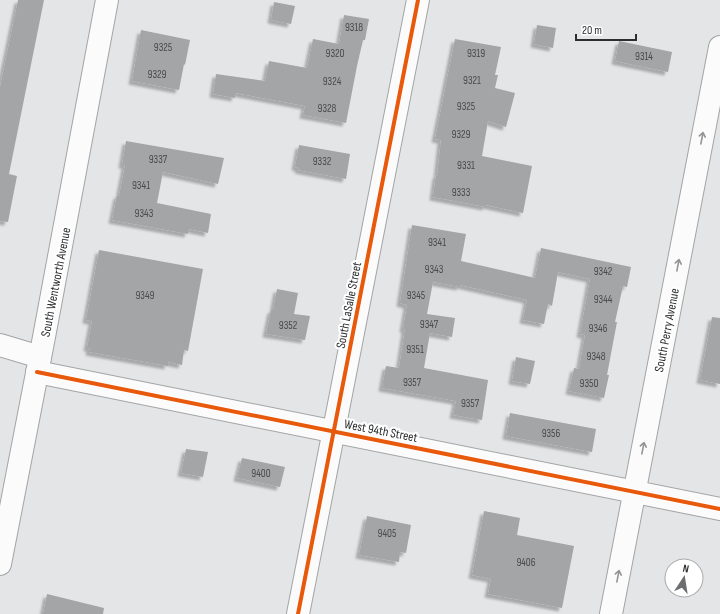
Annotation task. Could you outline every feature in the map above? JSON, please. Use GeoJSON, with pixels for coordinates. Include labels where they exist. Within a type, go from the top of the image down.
{"type":"FeatureCollection","features":[{"type":"Feature","properties":{"kind":"street","name":"South Wentworth Avenue"},"geometry":{"type":"LineString","coordinates":[[0,564],[107,0]]}},
{"type":"Feature","properties":{"kind":"street","name":"South LaSalle Street"},"geometry":{"type":"LineString","coordinates":[[298,614],[418,0]]}},
{"type":"Feature","properties":{"kind":"street","name":"South Perry Avenue"},"geometry":{"type":"LineString","coordinates":[[611,614],[720,46]]}},
{"type":"Feature","properties":{"kind":"street","name":"West 94th Street"},"geometry":{"type":"LineString","coordinates":[[0,345],[39,364],[334,431],[720,509]]}},
{"type":"Feature","properties":{"kind":"building"},"geometry":{"type":"Polygon","coordinates":[[[18,0],[44,0],[9,174],[17,176],[8,222],[0,221],[0,87],[18,0]]]}},
{"type":"Feature","properties":{"kind":"building"},"geometry":{"type":"Polygon","coordinates":[[[274,2],[295,6],[291,24],[271,20],[274,2]]]}},
{"type":"Feature","properties":{"kind":"building"},"geometry":{"type":"Polygon","coordinates":[[[344,15],[369,19],[365,40],[363,40],[357,66],[346,123],[303,115],[305,106],[236,93],[235,98],[213,94],[216,74],[265,81],[269,61],[307,68],[313,39],[339,44],[344,15]]]}},
{"type":"Feature","properties":{"kind":"building"},"geometry":{"type":"Polygon","coordinates":[[[537,25],[556,28],[553,48],[534,44],[537,25]]]}},
{"type":"Feature","properties":{"kind":"building"},"geometry":{"type":"Polygon","coordinates":[[[141,30],[190,40],[179,90],[132,81],[141,30]]]}},
{"type":"Feature","properties":{"kind":"building"},"geometry":{"type":"Polygon","coordinates":[[[455,39],[501,47],[495,75],[498,75],[495,88],[515,93],[506,127],[488,121],[482,156],[532,166],[523,213],[486,205],[486,207],[433,197],[441,140],[435,139],[455,39]]]}},
{"type":"Feature","properties":{"kind":"building"},"geometry":{"type":"Polygon","coordinates":[[[619,41],[672,52],[668,72],[615,61],[619,41]]]}},
{"type":"Feature","properties":{"kind":"building"},"geometry":{"type":"Polygon","coordinates":[[[126,141],[224,158],[218,184],[163,172],[157,203],[211,214],[208,233],[189,229],[188,234],[112,220],[117,195],[119,196],[125,165],[122,165],[126,141]]]}},
{"type":"Feature","properties":{"kind":"building"},"geometry":{"type":"Polygon","coordinates":[[[299,145],[350,154],[346,179],[298,170],[299,168],[295,167],[299,145]]]}},
{"type":"Feature","properties":{"kind":"building"},"geometry":{"type":"Polygon","coordinates":[[[412,225],[466,234],[461,261],[535,278],[541,248],[631,267],[627,287],[623,286],[615,322],[617,322],[604,398],[569,391],[574,368],[579,369],[585,335],[580,334],[590,279],[558,272],[552,306],[548,304],[544,324],[523,320],[527,300],[460,285],[460,287],[433,282],[427,314],[455,318],[452,337],[430,333],[424,368],[488,380],[482,420],[453,415],[456,401],[382,388],[386,366],[399,368],[407,305],[400,303],[412,225]]]}},
{"type":"Feature","properties":{"kind":"building"},"geometry":{"type":"Polygon","coordinates":[[[99,250],[203,269],[188,351],[184,350],[182,365],[168,362],[168,366],[89,352],[90,348],[87,348],[92,321],[86,320],[99,250]]]}},
{"type":"Feature","properties":{"kind":"building"},"geometry":{"type":"Polygon","coordinates":[[[277,289],[298,293],[294,314],[310,316],[305,340],[266,334],[277,289]]]}},
{"type":"Feature","properties":{"kind":"building"},"geometry":{"type":"Polygon","coordinates":[[[712,317],[720,318],[720,384],[700,380],[712,317]]]}},
{"type":"Feature","properties":{"kind":"building"},"geometry":{"type":"Polygon","coordinates":[[[516,357],[535,361],[530,384],[512,381],[516,357]]]}},
{"type":"Feature","properties":{"kind":"building"},"geometry":{"type":"Polygon","coordinates":[[[510,413],[596,429],[592,452],[506,436],[510,413]]]}},
{"type":"Feature","properties":{"kind":"building"},"geometry":{"type":"Polygon","coordinates":[[[186,449],[208,452],[203,477],[181,473],[186,449]]]}},
{"type":"Feature","properties":{"kind":"building"},"geometry":{"type":"Polygon","coordinates":[[[242,458],[285,467],[280,487],[237,478],[242,458]]]}},
{"type":"Feature","properties":{"kind":"building"},"geometry":{"type":"Polygon","coordinates":[[[484,511],[520,518],[517,535],[574,546],[562,608],[488,594],[491,579],[472,575],[484,511]]]}},
{"type":"Feature","properties":{"kind":"building"},"geometry":{"type":"Polygon","coordinates":[[[367,516],[411,525],[406,553],[400,552],[399,562],[359,555],[367,516]]]}},
{"type":"Feature","properties":{"kind":"building"},"geometry":{"type":"Polygon","coordinates":[[[47,594],[104,608],[103,614],[43,614],[47,594]]]}},
{"type":"Feature","properties":{"kind":"cycle path"},"geometry":{"type":"LineString","coordinates":[[298,614],[418,0]]}},
{"type":"Feature","properties":{"kind":"cycle path"},"geometry":{"type":"LineString","coordinates":[[37,372],[720,509]]}}]}
